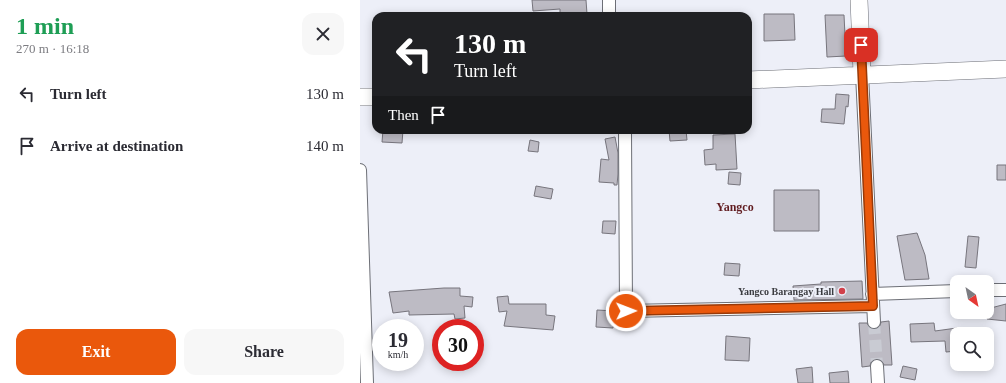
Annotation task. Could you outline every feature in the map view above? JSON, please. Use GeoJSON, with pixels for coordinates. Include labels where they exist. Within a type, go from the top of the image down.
{"type":"FeatureCollection","features":[{"type":"Feature","properties":{"kind":"street"},"geometry":{"type":"LineString","coordinates":[[609,0],[610,12]]}},
{"type":"Feature","properties":{"kind":"street"},"geometry":{"type":"LineString","coordinates":[[859,0],[874,322]]}},
{"type":"Feature","properties":{"kind":"street"},"geometry":{"type":"LineString","coordinates":[[752,80],[1006,69]]}},
{"type":"Feature","properties":{"kind":"street"},"geometry":{"type":"LineString","coordinates":[[360,98],[372,97]]}},
{"type":"Feature","properties":{"kind":"street"},"geometry":{"type":"LineString","coordinates":[[625,134],[626,311],[873,300],[950,292]]}},
{"type":"Feature","properties":{"kind":"street"},"geometry":{"type":"LineString","coordinates":[[360,170],[367,383]]}},
{"type":"Feature","properties":{"kind":"street"},"geometry":{"type":"LineString","coordinates":[[994,290],[1006,290]]}},
{"type":"Feature","properties":{"kind":"street"},"geometry":{"type":"LineString","coordinates":[[877,366],[878,383]]}},
{"type":"Feature","properties":{"kind":"building"},"geometry":{"type":"Polygon","coordinates":[[[532,0],[586,0],[587,12],[560,12],[560,9],[533,11],[532,0]]]}},
{"type":"Feature","properties":{"kind":"building"},"geometry":{"type":"Polygon","coordinates":[[[764,14],[794,14],[795,40],[764,41],[764,14]]]}},
{"type":"Feature","properties":{"kind":"building"},"geometry":{"type":"Polygon","coordinates":[[[825,15],[844,15],[846,56],[827,57],[825,15]]]}},
{"type":"Feature","properties":{"kind":"building"},"geometry":{"type":"Polygon","coordinates":[[[836,94],[849,95],[844,124],[821,122],[822,109],[835,109],[836,94]]]}},
{"type":"Feature","properties":{"kind":"building"},"geometry":{"type":"Polygon","coordinates":[[[383,134],[403,134],[402,143],[382,142],[383,134]]]}},
{"type":"Feature","properties":{"kind":"building"},"geometry":{"type":"Polygon","coordinates":[[[669,134],[686,134],[687,140],[670,141],[669,134]]]}},
{"type":"Feature","properties":{"kind":"building"},"geometry":{"type":"Polygon","coordinates":[[[735,134],[737,169],[716,170],[716,164],[705,165],[704,150],[713,149],[713,135],[735,134]]]}},
{"type":"Feature","properties":{"kind":"building"},"geometry":{"type":"Polygon","coordinates":[[[615,137],[618,153],[617,185],[614,185],[614,183],[599,182],[601,159],[609,160],[605,139],[615,137]]]}},
{"type":"Feature","properties":{"kind":"building"},"geometry":{"type":"Polygon","coordinates":[[[530,140],[539,142],[538,152],[528,151],[530,140]]]}},
{"type":"Feature","properties":{"kind":"building"},"geometry":{"type":"Polygon","coordinates":[[[997,165],[1006,165],[1006,180],[997,180],[997,165]]]}},
{"type":"Feature","properties":{"kind":"building"},"geometry":{"type":"Polygon","coordinates":[[[729,172],[741,173],[740,185],[728,184],[729,172]]]}},
{"type":"Feature","properties":{"kind":"building"},"geometry":{"type":"Polygon","coordinates":[[[536,186],[553,189],[551,199],[534,196],[536,186]]]}},
{"type":"Feature","properties":{"kind":"building"},"geometry":{"type":"Polygon","coordinates":[[[774,190],[819,190],[819,231],[774,231],[774,190]]]}},
{"type":"Feature","properties":{"kind":"building"},"geometry":{"type":"Polygon","coordinates":[[[603,221],[616,221],[615,234],[602,233],[603,221]]]}},
{"type":"Feature","properties":{"kind":"building"},"geometry":{"type":"Polygon","coordinates":[[[917,233],[925,255],[929,279],[905,280],[897,236],[917,233]]]}},
{"type":"Feature","properties":{"kind":"building"},"geometry":{"type":"Polygon","coordinates":[[[968,236],[979,237],[976,268],[965,267],[968,236]]]}},
{"type":"Feature","properties":{"kind":"building"},"geometry":{"type":"Polygon","coordinates":[[[725,263],[740,264],[739,276],[724,275],[725,263]]]}},
{"type":"Feature","properties":{"kind":"building","name":"Yangco Barangay Hall"},"geometry":{"type":"Polygon","coordinates":[[[862,281],[863,299],[794,300],[793,286],[821,284],[821,282],[862,281]]]}},
{"type":"Feature","properties":{"kind":"building"},"geometry":{"type":"Polygon","coordinates":[[[460,288],[460,296],[473,297],[472,307],[464,306],[465,318],[455,319],[454,314],[409,315],[409,311],[393,313],[389,292],[460,288]]]}},
{"type":"Feature","properties":{"kind":"building"},"geometry":{"type":"Polygon","coordinates":[[[508,296],[509,304],[546,304],[546,315],[555,316],[553,330],[504,326],[507,311],[499,312],[497,297],[508,296]]]}},
{"type":"Feature","properties":{"kind":"building"},"geometry":{"type":"Polygon","coordinates":[[[1006,304],[1006,321],[987,319],[994,319],[994,307],[1006,304]]]}},
{"type":"Feature","properties":{"kind":"building"},"geometry":{"type":"Polygon","coordinates":[[[597,310],[615,311],[613,328],[596,327],[597,310]]]}},
{"type":"Feature","properties":{"kind":"building"},"geometry":{"type":"Polygon","coordinates":[[[889,321],[892,365],[884,365],[881,360],[876,359],[871,362],[870,366],[862,367],[859,323],[867,323],[870,328],[875,329],[880,326],[881,322],[889,321]]]}},
{"type":"Feature","properties":{"kind":"building"},"geometry":{"type":"Polygon","coordinates":[[[934,323],[935,331],[950,329],[950,352],[946,352],[945,341],[911,342],[910,324],[934,323]]]}},
{"type":"Feature","properties":{"kind":"building"},"geometry":{"type":"Polygon","coordinates":[[[726,336],[750,338],[749,361],[725,360],[726,336]]]}},
{"type":"Feature","properties":{"kind":"building"},"geometry":{"type":"Polygon","coordinates":[[[903,366],[917,369],[915,380],[900,377],[903,366]]]}},
{"type":"Feature","properties":{"kind":"building"},"geometry":{"type":"Polygon","coordinates":[[[812,367],[813,383],[798,383],[796,369],[812,367]]]}},
{"type":"Feature","properties":{"kind":"building"},"geometry":{"type":"Polygon","coordinates":[[[848,371],[849,383],[830,383],[829,373],[848,371]]]}},
{"type":"Feature","properties":{"kind":"tunnel"},"geometry":{"type":"LineString","coordinates":[[874,322],[877,366]]}},
{"type":"Feature","properties":{"kind":"place","name":"Yangco Barangay Hall"},"geometry":{"type":"Point","coordinates":[842,291]}},
{"type":"Feature","properties":{"kind":"district","name":"Yangco"},"geometry":{"type":"Point","coordinates":[735,207]}},
{"type":"Feature","properties":{"kind":"route"},"geometry":{"type":"LineString","coordinates":[[626,311],[873,306],[861,45]]}}]}
